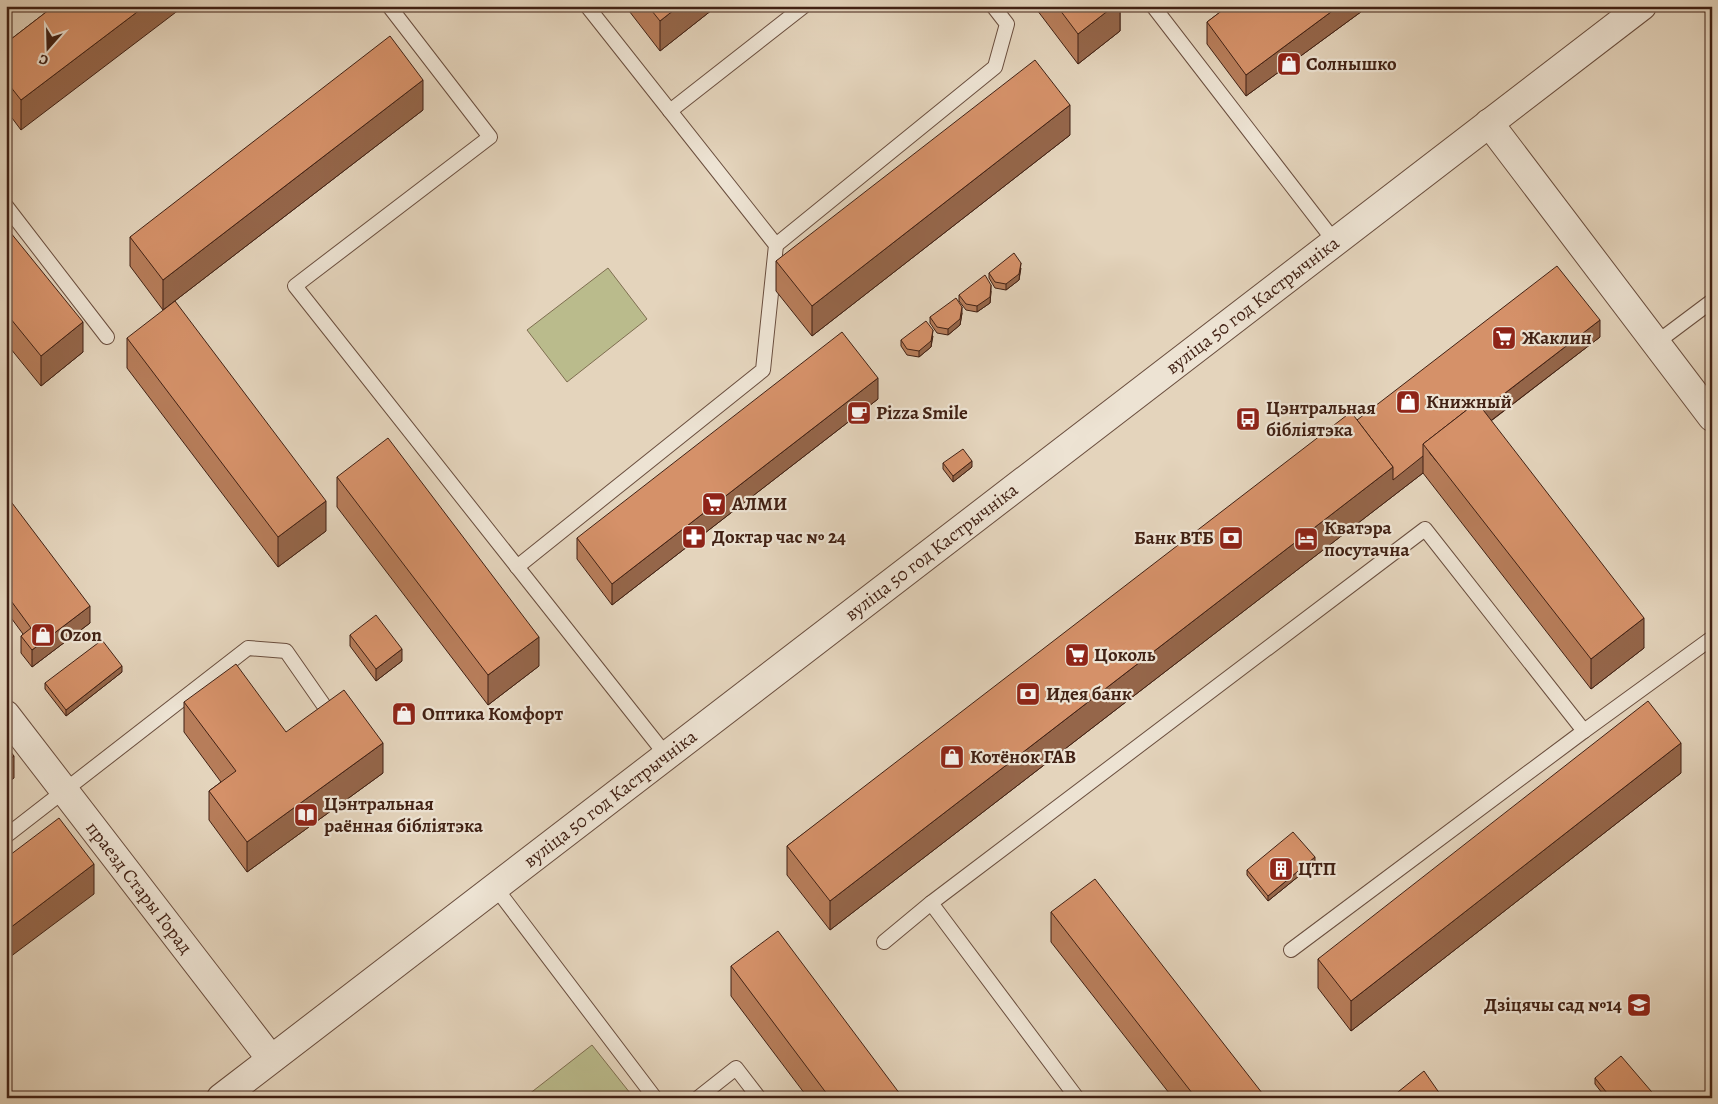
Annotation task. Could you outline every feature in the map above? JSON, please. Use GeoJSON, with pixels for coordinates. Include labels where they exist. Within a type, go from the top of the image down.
{"type":"FeatureCollection","features":[{"type":"Feature","properties":{"kind":"street","name":"вуліца 50 год Кастрычніка"},"geometry":{"type":"LineString","coordinates":[[220,1098],[1642,6]]}},
{"type":"Feature","properties":{"kind":"street"},"geometry":{"type":"LineString","coordinates":[[1489,123],[1712,417]]}},
{"type":"Feature","properties":{"kind":"street","name":"праезд Стары Горад"},"geometry":{"type":"LineString","coordinates":[[6,715],[271,1059]]}},
{"type":"Feature","properties":{"kind":"lane"},"geometry":{"type":"LineString","coordinates":[[389,6],[490,137],[295,286],[666,756]]}},
{"type":"Feature","properties":{"kind":"lane"},"geometry":{"type":"LineString","coordinates":[[517,567],[763,370],[776,245],[587,6]]}},
{"type":"Feature","properties":{"kind":"lane"},"geometry":{"type":"LineString","coordinates":[[670,111],[804,6]]}},
{"type":"Feature","properties":{"kind":"lane"},"geometry":{"type":"LineString","coordinates":[[776,245],[995,67],[1007,24],[993,6]]}},
{"type":"Feature","properties":{"kind":"lane"},"geometry":{"type":"LineString","coordinates":[[1153,6],[1335,242]]}},
{"type":"Feature","properties":{"kind":"lane"},"geometry":{"type":"LineString","coordinates":[[6,206],[107,336]]}},
{"type":"Feature","properties":{"kind":"lane"},"geometry":{"type":"LineString","coordinates":[[1656,343],[1712,301]]}},
{"type":"Feature","properties":{"kind":"lane"},"geometry":{"type":"LineString","coordinates":[[884,942],[931,903],[1425,529],[1584,731]]}},
{"type":"Feature","properties":{"kind":"lane"},"geometry":{"type":"LineString","coordinates":[[1291,950],[1712,638]]}},
{"type":"Feature","properties":{"kind":"lane"},"geometry":{"type":"LineString","coordinates":[[6,836],[248,648],[286,651],[325,707]]}},
{"type":"Feature","properties":{"kind":"lane"},"geometry":{"type":"LineString","coordinates":[[495,887],[655,1098]]}},
{"type":"Feature","properties":{"kind":"lane"},"geometry":{"type":"LineString","coordinates":[[931,903],[1077,1098]]}},
{"type":"Feature","properties":{"kind":"lane"},"geometry":{"type":"LineString","coordinates":[[698,1098],[736,1068],[759,1098]]}},
{"type":"Feature","properties":{"kind":"green space"},"geometry":{"type":"Polygon","coordinates":[[[608,268],[647,319],[567,382],[527,330],[608,268]]]}},
{"type":"Feature","properties":{"kind":"green space"},"geometry":{"type":"Polygon","coordinates":[[[592,1045],[634,1098],[524,1098],[592,1045]]]}},
{"type":"Feature","properties":{"kind":"building"},"geometry":{"type":"Polygon","coordinates":[[[54,6],[145,6],[21,100],[6,81],[6,43],[54,6]]]}},
{"type":"Feature","properties":{"kind":"building"},"geometry":{"type":"Polygon","coordinates":[[[648,6],[679,6],[660,21],[648,6]]]}},
{"type":"Feature","properties":{"kind":"building"},"geometry":{"type":"Polygon","coordinates":[[[1057,6],[1114,6],[1078,34],[1057,6]]]}},
{"type":"Feature","properties":{"kind":"building"},"geometry":{"type":"Polygon","coordinates":[[[1228,6],[1339,6],[1246,75],[1207,22],[1228,6]]]}},
{"type":"Feature","properties":{"kind":"building"},"geometry":{"type":"Polygon","coordinates":[[[390,36],[423,80],[163,280],[130,237],[390,36]]]}},
{"type":"Feature","properties":{"kind":"building"},"geometry":{"type":"Polygon","coordinates":[[[1035,60],[1070,105],[812,306],[776,261],[1035,60]]]}},
{"type":"Feature","properties":{"kind":"building"},"geometry":{"type":"Polygon","coordinates":[[[6,227],[83,322],[41,356],[6,313],[6,227]]]}},
{"type":"Feature","properties":{"kind":"building"},"geometry":{"type":"Polygon","coordinates":[[[1014,253],[1021,263],[1019,274],[1006,284],[995,282],[989,273],[1014,253]]]}},
{"type":"Feature","properties":{"kind":"building"},"geometry":{"type":"Polygon","coordinates":[[[1557,266],[1600,320],[1483,410],[1477,402],[1423,444],[1423,456],[1393,480],[1393,467],[1357,420],[1557,266]]]}},
{"type":"Feature","properties":{"kind":"building"},"geometry":{"type":"Polygon","coordinates":[[[985,275],[991,285],[990,297],[977,306],[966,304],[959,295],[985,275]]]}},
{"type":"Feature","properties":{"kind":"building"},"geometry":{"type":"Polygon","coordinates":[[[956,298],[962,307],[960,319],[948,329],[937,327],[930,317],[956,298]]]}},
{"type":"Feature","properties":{"kind":"building"},"geometry":{"type":"Polygon","coordinates":[[[175,301],[326,501],[278,537],[127,338],[175,301]]]}},
{"type":"Feature","properties":{"kind":"building"},"geometry":{"type":"Polygon","coordinates":[[[926,321],[933,330],[931,341],[919,351],[907,349],[901,340],[926,321]]]}},
{"type":"Feature","properties":{"kind":"building"},"geometry":{"type":"Polygon","coordinates":[[[842,332],[878,378],[612,584],[577,538],[842,332]]]}},
{"type":"Feature","properties":{"kind":"building"},"geometry":{"type":"Polygon","coordinates":[[[1477,402],[1644,618],[1591,659],[1423,444],[1477,402]]]}},
{"type":"Feature","properties":{"kind":"building"},"geometry":{"type":"Polygon","coordinates":[[[1351,412],[1393,467],[830,901],[787,846],[1351,412]]]}},
{"type":"Feature","properties":{"kind":"building"},"geometry":{"type":"Polygon","coordinates":[[[388,438],[539,637],[488,675],[337,477],[388,438]]]}},
{"type":"Feature","properties":{"kind":"building"},"geometry":{"type":"Polygon","coordinates":[[[963,449],[972,461],[953,476],[943,463],[963,449]]]}},
{"type":"Feature","properties":{"kind":"building"},"geometry":{"type":"Polygon","coordinates":[[[6,495],[90,606],[32,650],[21,636],[31,628],[6,594],[6,495]]]}},
{"type":"Feature","properties":{"kind":"building"},"geometry":{"type":"Polygon","coordinates":[[[376,615],[402,649],[376,669],[350,635],[376,615]]]}},
{"type":"Feature","properties":{"kind":"building"},"geometry":{"type":"Polygon","coordinates":[[[102,640],[122,666],[66,710],[45,683],[102,640]]]}},
{"type":"Feature","properties":{"kind":"building"},"geometry":{"type":"Polygon","coordinates":[[[236,664],[286,732],[344,690],[383,743],[247,842],[209,791],[236,771],[184,702],[236,664]]]}},
{"type":"Feature","properties":{"kind":"building"},"geometry":{"type":"Polygon","coordinates":[[[1648,701],[1681,743],[1351,1001],[1318,959],[1648,701]]]}},
{"type":"Feature","properties":{"kind":"building"},"geometry":{"type":"Polygon","coordinates":[[[6,746],[14,756],[6,762],[6,746]]]}},
{"type":"Feature","properties":{"kind":"building"},"geometry":{"type":"Polygon","coordinates":[[[59,818],[94,864],[6,931],[6,858],[59,818]]]}},
{"type":"Feature","properties":{"kind":"building","name":"ЦТП"},"geometry":{"type":"Polygon","coordinates":[[[1293,832],[1315,857],[1268,896],[1247,870],[1293,832]]]}},
{"type":"Feature","properties":{"kind":"building"},"geometry":{"type":"Polygon","coordinates":[[[1095,879],[1266,1098],[1196,1098],[1051,912],[1095,879]]]}},
{"type":"Feature","properties":{"kind":"building"},"geometry":{"type":"Polygon","coordinates":[[[778,931],[903,1098],[830,1098],[731,966],[778,931]]]}},
{"type":"Feature","properties":{"kind":"building"},"geometry":{"type":"Polygon","coordinates":[[[1621,1056],[1657,1098],[1611,1098],[1595,1078],[1621,1056]]]}},
{"type":"Feature","properties":{"kind":"building"},"geometry":{"type":"Polygon","coordinates":[[[1424,1071],[1440,1094],[1436,1098],[1394,1098],[1393,1096],[1424,1071]]]}},
{"type":"Feature","properties":{"kind":"building"},"geometry":{"type":"Polygon","coordinates":[[[1712,1092],[1712,1098],[1704,1098],[1712,1092]]]}},
{"type":"Feature","properties":{"kind":"place","name":"Солнышко"},"geometry":{"type":"Point","coordinates":[1289,64]}},
{"type":"Feature","properties":{"kind":"place","name":"Жаклин"},"geometry":{"type":"Point","coordinates":[1504,338]}},
{"type":"Feature","properties":{"kind":"place","name":"Книжный"},"geometry":{"type":"Point","coordinates":[1408,402]}},
{"type":"Feature","properties":{"kind":"place","name":"Pizza Smile"},"geometry":{"type":"Point","coordinates":[859,413]}},
{"type":"Feature","properties":{"kind":"place","name":"Цэнтральная бібліятэка"},"geometry":{"type":"Point","coordinates":[1248,419]}},
{"type":"Feature","properties":{"kind":"place","name":"АЛМИ"},"geometry":{"type":"Point","coordinates":[714,504]}},
{"type":"Feature","properties":{"kind":"place","name":"Доктар час № 24"},"geometry":{"type":"Point","coordinates":[694,537]}},
{"type":"Feature","properties":{"kind":"place","name":"Банк ВТБ"},"geometry":{"type":"Point","coordinates":[1231,538]}},
{"type":"Feature","properties":{"kind":"place","name":"Кватэра посутачна"},"geometry":{"type":"Point","coordinates":[1306,539]}},
{"type":"Feature","properties":{"kind":"place","name":"Ozon"},"geometry":{"type":"Point","coordinates":[43,635]}},
{"type":"Feature","properties":{"kind":"place","name":"Цоколь"},"geometry":{"type":"Point","coordinates":[1077,655]}},
{"type":"Feature","properties":{"kind":"place","name":"Идея банк"},"geometry":{"type":"Point","coordinates":[1028,694]}},
{"type":"Feature","properties":{"kind":"place","name":"Оптика Комфорт"},"geometry":{"type":"Point","coordinates":[404,714]}},
{"type":"Feature","properties":{"kind":"place","name":"Котёнок ГАВ"},"geometry":{"type":"Point","coordinates":[952,757]}},
{"type":"Feature","properties":{"kind":"place","name":"Цэнтральная раённая бібліятэка"},"geometry":{"type":"Point","coordinates":[306,815]}},
{"type":"Feature","properties":{"kind":"place","name":"ЦТП"},"geometry":{"type":"Point","coordinates":[1281,869]}},
{"type":"Feature","properties":{"kind":"place","name":"Дзіцячы сад №14"},"geometry":{"type":"Point","coordinates":[1639,1005]}}]}
